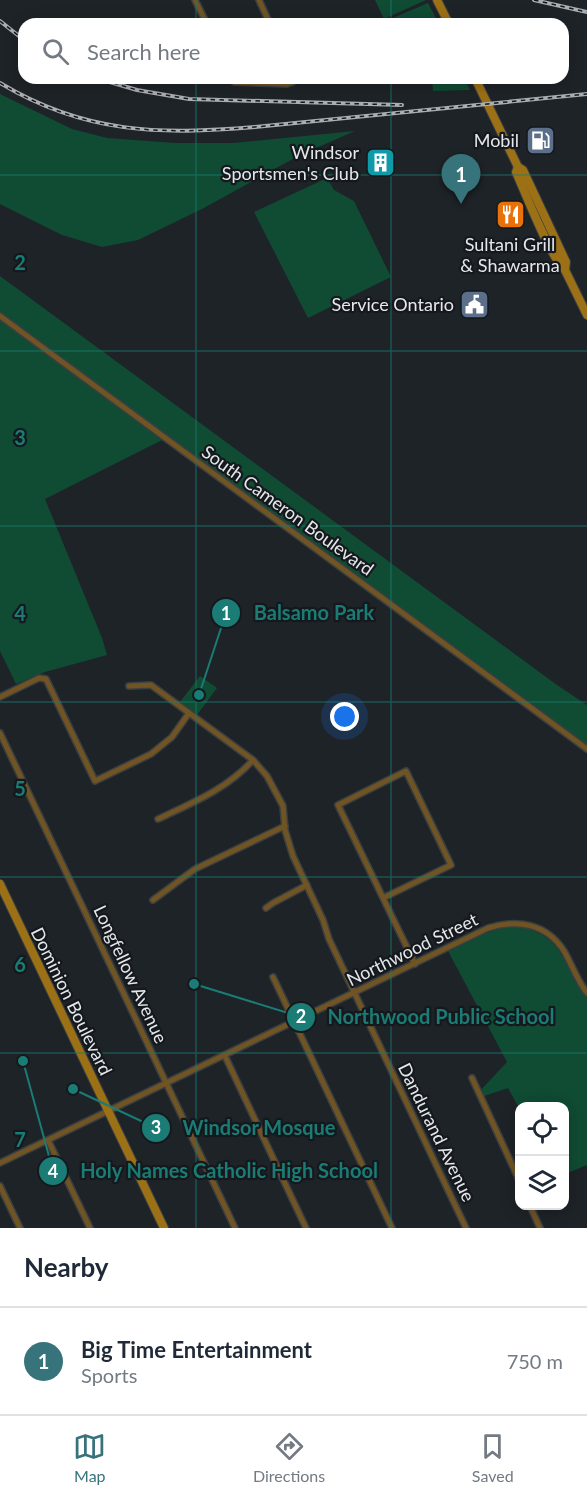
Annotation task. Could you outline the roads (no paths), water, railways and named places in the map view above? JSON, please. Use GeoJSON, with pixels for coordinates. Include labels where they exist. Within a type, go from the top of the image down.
{"type":"FeatureCollection","features":[{"type":"Feature","properties":{"kind":"street"},"geometry":{"type":"LineString","coordinates":[[195,0],[204,18]]}},
{"type":"Feature","properties":{"kind":"street"},"geometry":{"type":"LineString","coordinates":[[259,0],[267,18]]}},
{"type":"Feature","properties":{"kind":"street"},"geometry":{"type":"LineString","coordinates":[[437,0],[446,18]]}},
{"type":"Feature","properties":{"kind":"street"},"geometry":{"type":"LineString","coordinates":[[478,84],[518,167],[516,172],[560,266],[565,270],[587,315]]}},
{"type":"Feature","properties":{"kind":"street","name":"South Cameron Boulevard"},"geometry":{"type":"LineString","coordinates":[[0,316],[587,749]]}},
{"type":"Feature","properties":{"kind":"street"},"geometry":{"type":"LineString","coordinates":[[0,697],[39,678],[46,679],[95,781],[151,754],[172,737],[189,713]]}},
{"type":"Feature","properties":{"kind":"street","name":"Dandurand Avenue"},"geometry":{"type":"LineString","coordinates":[[129,686],[152,685],[253,760],[277,792],[283,806],[285,826],[293,856],[354,994],[466,1228]]}},
{"type":"Feature","properties":{"kind":"street","name":"Longfellow Avenue"},"geometry":{"type":"LineString","coordinates":[[0,733],[235,1228]]}},
{"type":"Feature","properties":{"kind":"street"},"geometry":{"type":"LineString","coordinates":[[158,819],[206,797],[226,784],[253,760]]}},
{"type":"Feature","properties":{"kind":"street"},"geometry":{"type":"LineString","coordinates":[[383,898],[452,865],[406,771],[338,805],[383,898],[415,964]]}},
{"type":"Feature","properties":{"kind":"street"},"geometry":{"type":"LineString","coordinates":[[153,900],[195,869],[285,826]]}},
{"type":"Feature","properties":{"kind":"street","name":"Dominion Boulevard"},"geometry":{"type":"LineString","coordinates":[[0,885],[164,1228]]}},
{"type":"Feature","properties":{"kind":"street"},"geometry":{"type":"LineString","coordinates":[[266,908],[307,885]]}},
{"type":"Feature","properties":{"kind":"street","name":"Northwood Street"},"geometry":{"type":"LineString","coordinates":[[0,1163],[488,928],[503,923],[516,922],[542,930],[555,939],[587,993]]}},
{"type":"Feature","properties":{"kind":"street"},"geometry":{"type":"LineString","coordinates":[[273,977],[392,1228]]}},
{"type":"Feature","properties":{"kind":"street"},"geometry":{"type":"LineString","coordinates":[[225,1056],[306,1228]]}},
{"type":"Feature","properties":{"kind":"street"},"geometry":{"type":"LineString","coordinates":[[472,1078],[515,1173]]}},
{"type":"Feature","properties":{"kind":"street"},"geometry":{"type":"LineString","coordinates":[[48,1140],[90,1228]]}},
{"type":"Feature","properties":{"kind":"street"},"geometry":{"type":"LineString","coordinates":[[0,1186],[20,1228]]}},
{"type":"Feature","properties":{"kind":"street"},"geometry":{"type":"LineString","coordinates":[[532,1210],[540,1228]]}},
{"type":"Feature","properties":{"kind":"railway"},"geometry":{"type":"LineString","coordinates":[[534,0],[587,12]]}},
{"type":"Feature","properties":{"kind":"railway"},"geometry":{"type":"LineString","coordinates":[[0,21],[18,35]]}},
{"type":"Feature","properties":{"kind":"railway"},"geometry":{"type":"LineString","coordinates":[[0,83],[31,100],[62,113],[93,121],[124,127],[187,131],[255,127],[587,94]]}},
{"type":"Feature","properties":{"kind":"railway"},"geometry":{"type":"LineString","coordinates":[[116,84],[189,99],[402,105]]}},
{"type":"Feature","properties":{"kind":"place","name":"Mobil"},"geometry":{"type":"Point","coordinates":[540,140]}},
{"type":"Feature","properties":{"kind":"place","name":"Windsor Sportsmen's Club"},"geometry":{"type":"Point","coordinates":[380,162]}},
{"type":"Feature","properties":{"kind":"place","name":"Big Time Entertainment"},"geometry":{"type":"Point","coordinates":[461,204]}},
{"type":"Feature","properties":{"kind":"place","name":"Sultani Grill & Shawarma"},"geometry":{"type":"Point","coordinates":[510,215]}},
{"type":"Feature","properties":{"kind":"place","name":"Service Ontario"},"geometry":{"type":"Point","coordinates":[475,304]}},
{"type":"Feature","properties":{"kind":"place","name":"Balsamo Park"},"geometry":{"type":"Point","coordinates":[199,695]}},
{"type":"Feature","properties":{"kind":"place","name":"Northwood Public School"},"geometry":{"type":"Point","coordinates":[194,984]}},
{"type":"Feature","properties":{"kind":"place","name":"Holy Names Catholic High School"},"geometry":{"type":"Point","coordinates":[23,1061]}},
{"type":"Feature","properties":{"kind":"place","name":"Windsor Mosque"},"geometry":{"type":"Point","coordinates":[73,1089]}}]}
